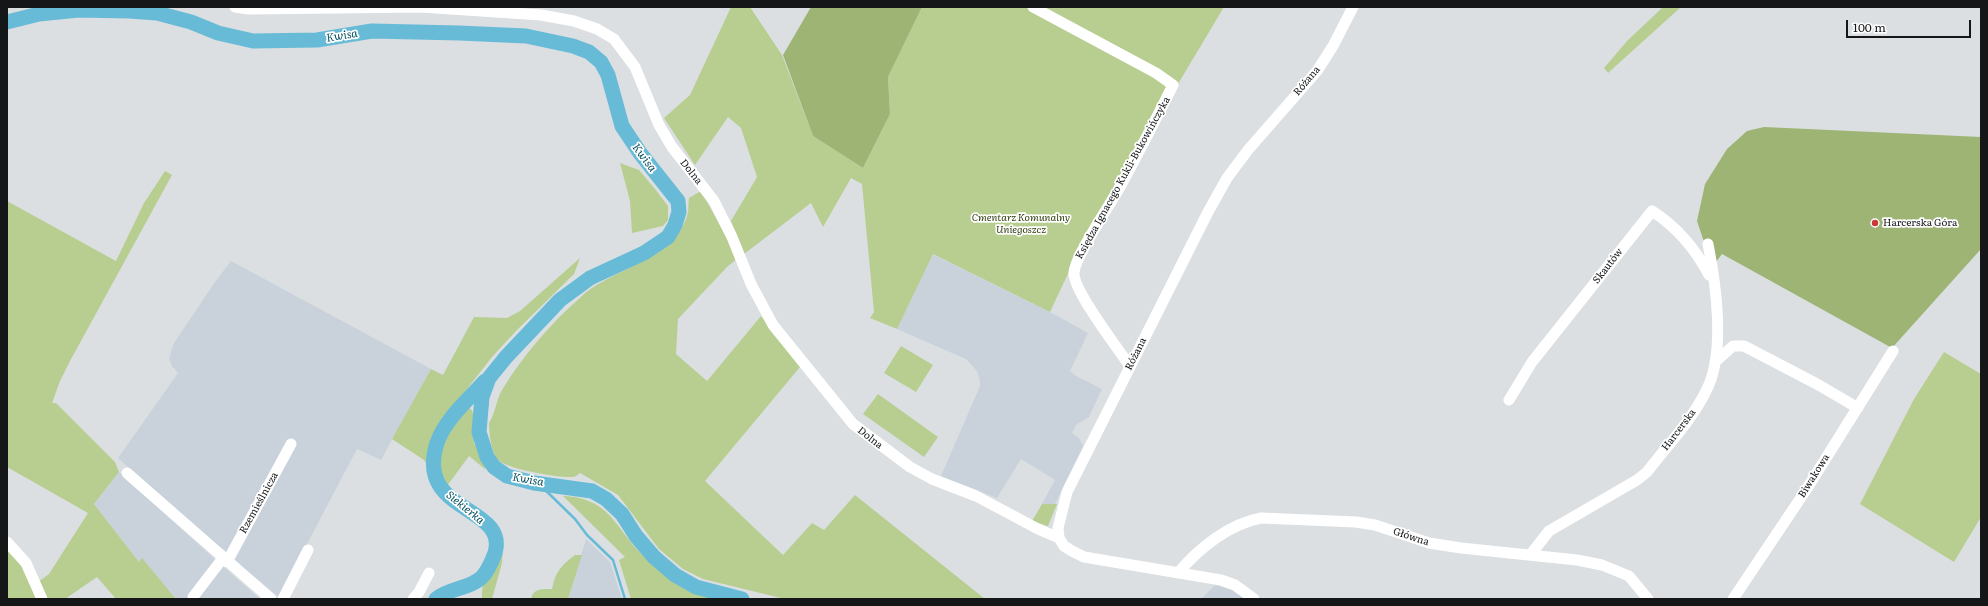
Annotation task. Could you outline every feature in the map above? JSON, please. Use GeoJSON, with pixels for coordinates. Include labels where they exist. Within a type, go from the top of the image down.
{"type":"FeatureCollection","features":[{"type":"Feature","properties":{"kind":"street","name":"Dolna"},"geometry":{"type":"LineString","coordinates":[[235,7],[249,9],[421,7],[541,16],[574,21],[597,29],[614,39],[635,67],[659,125],[672,148],[714,201],[732,237],[751,284],[773,325],[853,424],[910,467],[932,478],[976,496],[1038,529],[1059,538]]}},
{"type":"Feature","properties":{"kind":"street","name":"Księdza Ignacego Kukli-Bukowińczyka"},"geometry":{"type":"LineString","coordinates":[[1034,7],[1156,73],[1173,85],[1121,185],[1086,245],[1074,272],[1075,283],[1084,300],[1130,366]]}},
{"type":"Feature","properties":{"kind":"street","name":"Różana"},"geometry":{"type":"LineString","coordinates":[[1059,538],[1059,521],[1067,492],[1208,212],[1227,178],[1248,150],[1317,71],[1333,46],[1353,7]]}},
{"type":"Feature","properties":{"kind":"street","name":"Skautów"},"geometry":{"type":"LineString","coordinates":[[1509,400],[1532,362],[1652,211],[1678,229],[1700,257],[1713,282]]}},
{"type":"Feature","properties":{"kind":"street","name":"Harcerska"},"geometry":{"type":"LineString","coordinates":[[1531,554],[1549,531],[1637,480],[1647,472],[1699,404],[1712,376],[1716,362],[1716,303],[1708,244]]}},
{"type":"Feature","properties":{"kind":"street"},"geometry":{"type":"LineString","coordinates":[[1716,362],[1733,346],[1744,346],[1817,384],[1858,408]]}},
{"type":"Feature","properties":{"kind":"street","name":"Biwakowa"},"geometry":{"type":"LineString","coordinates":[[1733,599],[1806,490],[1893,351]]}},
{"type":"Feature","properties":{"kind":"street","name":"Rzemieślnicza"},"geometry":{"type":"LineString","coordinates":[[193,597],[225,560],[291,444]]}},
{"type":"Feature","properties":{"kind":"street"},"geometry":{"type":"LineString","coordinates":[[127,473],[271,599]]}},
{"type":"Feature","properties":{"kind":"street","name":"Główna"},"geometry":{"type":"LineString","coordinates":[[1178,573],[1188,562],[1217,538],[1242,523],[1261,518],[1356,522],[1375,525],[1429,543],[1460,548],[1531,554],[1602,565],[1629,576],[1648,599]]}},
{"type":"Feature","properties":{"kind":"street"},"geometry":{"type":"LineString","coordinates":[[1059,538],[1064,546],[1084,557],[1221,580],[1235,586],[1254,599]]}},
{"type":"Feature","properties":{"kind":"street"},"geometry":{"type":"LineString","coordinates":[[7,542],[26,563],[42,599]]}},
{"type":"Feature","properties":{"kind":"street"},"geometry":{"type":"LineString","coordinates":[[283,599],[308,550]]}},
{"type":"Feature","properties":{"kind":"street"},"geometry":{"type":"LineString","coordinates":[[413,599],[419,592],[429,573]]}},
{"type":"Feature","properties":{"kind":"shaded area"},"geometry":{"type":"Polygon","coordinates":[[[932,254],[1050,312],[1088,333],[1070,371],[1076,376],[1102,389],[1089,417],[1076,425],[1072,433],[1079,438],[1083,446],[1055,504],[1042,504],[1055,480],[1021,459],[997,498],[941,476],[980,386],[980,381],[977,371],[966,359],[897,329],[932,254]]]}},
{"type":"Feature","properties":{"kind":"shaded area"},"geometry":{"type":"Polygon","coordinates":[[[231,261],[431,369],[381,460],[357,449],[279,597],[221,550],[118,458],[178,373],[172,366],[169,358],[174,343],[231,261]]]}},
{"type":"Feature","properties":{"kind":"shaded area"},"geometry":{"type":"Polygon","coordinates":[[[119,472],[260,599],[176,599],[142,559],[139,562],[94,504],[119,472]]]}},
{"type":"Feature","properties":{"kind":"shaded area"},"geometry":{"type":"Polygon","coordinates":[[[586,539],[610,562],[622,599],[568,599],[586,539]]]}},
{"type":"Feature","properties":{"kind":"shaded area"},"geometry":{"type":"Polygon","coordinates":[[[1215,585],[1232,590],[1246,599],[1201,599],[1215,585]]]}},
{"type":"Feature","properties":{"kind":"green space","name":"Cmentarz Komunalny Uniegoszcz"},"geometry":{"type":"Polygon","coordinates":[[[731,7],[750,7],[782,55],[813,136],[863,168],[890,114],[888,77],[922,7],[1224,7],[1080,248],[1050,312],[933,254],[897,329],[870,318],[874,312],[862,184],[851,178],[823,227],[811,203],[744,254],[731,221],[757,177],[741,128],[728,117],[695,165],[664,118],[690,95],[731,7]]]}},
{"type":"Feature","properties":{"kind":"green space"},"geometry":{"type":"Polygon","coordinates":[[[811,7],[922,7],[888,77],[890,114],[863,168],[813,136],[783,55],[811,7]]]}},
{"type":"Feature","properties":{"kind":"green space"},"geometry":{"type":"Polygon","coordinates":[[[1663,7],[1681,7],[1608,73],[1604,68],[1628,40],[1663,7]]]}},
{"type":"Feature","properties":{"kind":"green space"},"geometry":{"type":"Polygon","coordinates":[[[1764,127],[1981,137],[1981,249],[1892,348],[1722,254],[1716,262],[1714,255],[1703,239],[1697,221],[1705,184],[1727,149],[1747,131],[1764,127]]]}},
{"type":"Feature","properties":{"kind":"green space"},"geometry":{"type":"Polygon","coordinates":[[[620,163],[639,170],[668,206],[668,220],[663,226],[632,233],[630,201],[620,163]]]}},
{"type":"Feature","properties":{"kind":"green space"},"geometry":{"type":"Polygon","coordinates":[[[165,171],[172,175],[70,361],[60,381],[52,403],[56,403],[115,462],[119,472],[94,504],[139,562],[142,558],[176,599],[116,599],[97,577],[65,599],[45,599],[38,582],[49,574],[88,513],[7,467],[7,201],[116,261],[144,203],[165,171]]]}},
{"type":"Feature","properties":{"kind":"green space"},"geometry":{"type":"Polygon","coordinates":[[[701,191],[738,258],[727,267],[678,319],[676,354],[707,381],[761,316],[800,367],[705,481],[783,555],[812,523],[824,530],[855,495],[985,599],[785,599],[703,579],[683,569],[659,549],[618,495],[580,473],[572,477],[545,474],[510,466],[497,459],[492,447],[489,423],[500,394],[519,364],[560,316],[583,295],[610,278],[657,253],[670,242],[680,230],[687,216],[689,198],[701,191]]]}},
{"type":"Feature","properties":{"kind":"green space"},"geometry":{"type":"Polygon","coordinates":[[[580,258],[574,274],[492,357],[460,398],[440,427],[430,445],[428,466],[424,460],[392,439],[431,369],[443,375],[474,317],[507,318],[520,311],[580,258]]]}},
{"type":"Feature","properties":{"kind":"green space"},"geometry":{"type":"Polygon","coordinates":[[[901,346],[933,365],[916,392],[884,373],[901,346]]]}},
{"type":"Feature","properties":{"kind":"green space"},"geometry":{"type":"Polygon","coordinates":[[[1944,352],[1981,374],[1981,517],[1954,562],[1860,504],[1914,399],[1944,352]]]}},
{"type":"Feature","properties":{"kind":"green space"},"geometry":{"type":"Polygon","coordinates":[[[878,394],[938,437],[924,457],[863,414],[878,394]]]}},
{"type":"Feature","properties":{"kind":"green space"},"geometry":{"type":"Polygon","coordinates":[[[466,407],[471,409],[473,413],[474,443],[486,462],[485,469],[469,456],[447,486],[476,508],[451,496],[447,492],[441,484],[437,464],[438,453],[446,432],[452,422],[466,407]]]}},
{"type":"Feature","properties":{"kind":"green space"},"geometry":{"type":"Polygon","coordinates":[[[563,496],[580,498],[603,509],[636,548],[669,577],[687,589],[718,599],[631,599],[619,560],[625,557],[563,496]]]}},
{"type":"Feature","properties":{"kind":"green space"},"geometry":{"type":"Polygon","coordinates":[[[1042,504],[1057,504],[1048,526],[1032,521],[1042,504]]]}},
{"type":"Feature","properties":{"kind":"green space"},"geometry":{"type":"Polygon","coordinates":[[[501,531],[503,544],[502,563],[492,599],[482,599],[483,586],[492,570],[500,546],[501,531]]]}},
{"type":"Feature","properties":{"kind":"green space"},"geometry":{"type":"Polygon","coordinates":[[[7,549],[20,562],[38,599],[7,599],[7,549]]]}},
{"type":"Feature","properties":{"kind":"green space"},"geometry":{"type":"Polygon","coordinates":[[[575,555],[582,555],[568,599],[531,599],[532,595],[536,591],[542,589],[552,589],[559,570],[575,555]]]}},
{"type":"Feature","properties":{"kind":"waterway","name":"Kwisa"},"geometry":{"type":"LineString","coordinates":[[7,22],[39,14],[79,10],[129,11],[157,13],[191,22],[218,33],[253,41],[317,40],[372,31],[459,33],[526,36],[573,46],[589,52],[601,62],[608,75],[622,126],[640,153],[678,201],[679,212],[675,225],[668,237],[644,253],[590,278],[560,300],[506,357],[489,378],[482,397],[479,432],[487,457],[494,467],[507,476],[534,483],[592,491],[606,499],[622,514],[636,536],[654,557],[675,575],[696,587],[742,599]]}},
{"type":"Feature","properties":{"kind":"waterway","name":"Siekierka"},"geometry":{"type":"LineString","coordinates":[[436,599],[441,595],[477,581],[486,572],[495,553],[496,537],[489,526],[449,496],[438,483],[433,466],[437,443],[441,434],[451,418],[485,381]]}},
{"type":"Feature","properties":{"kind":"waterway"},"geometry":{"type":"LineString","coordinates":[[538,483],[575,519],[587,535],[613,560],[625,599]]}},
{"type":"Feature","properties":{"kind":"place","name":"Harcerska Góra"},"geometry":{"type":"Point","coordinates":[1875,223]}}]}
